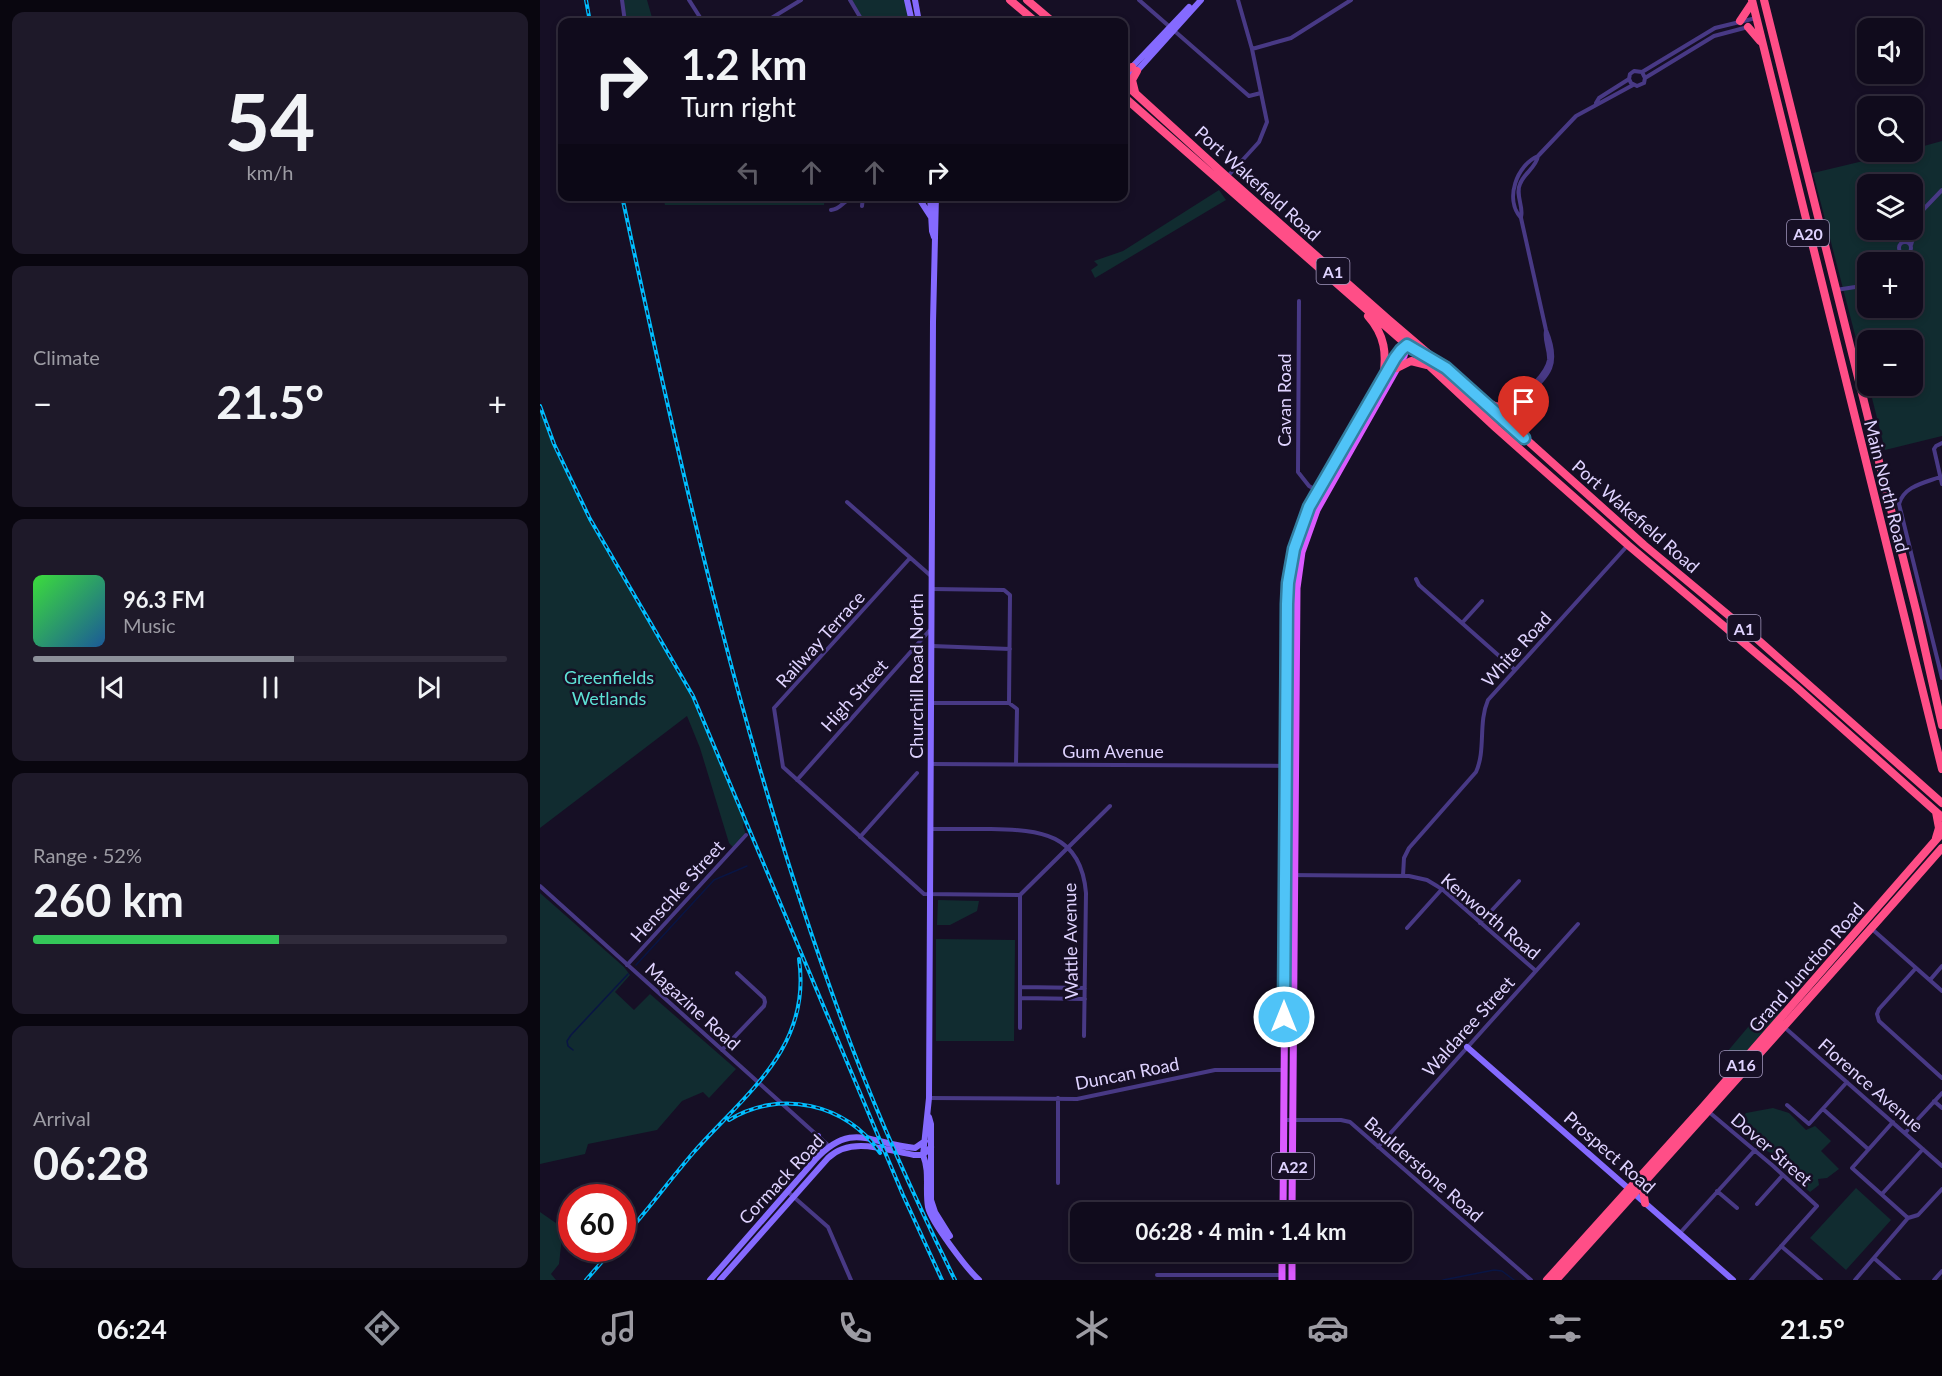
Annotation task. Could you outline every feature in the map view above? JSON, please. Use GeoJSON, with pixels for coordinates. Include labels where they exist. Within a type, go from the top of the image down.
{"type":"FeatureCollection","features":[{"type":"Feature","properties":{"kind":"highway"},"geometry":{"type":"LineString","coordinates":[[1010,0],[1031,18]]}},
{"type":"Feature","properties":{"kind":"highway","name":"Main North Road"},"geometry":{"type":"LineString","coordinates":[[1764,0],[1942,725]]}},
{"type":"Feature","properties":{"kind":"highway"},"geometry":{"type":"LineString","coordinates":[[1740,21],[1752,2]]}},
{"type":"Feature","properties":{"kind":"highway","name":"Main North Road"},"geometry":{"type":"LineString","coordinates":[[1752,2],[1942,769]]}},
{"type":"Feature","properties":{"kind":"highway"},"geometry":{"type":"LineString","coordinates":[[1031,3],[1040,18]]}},
{"type":"Feature","properties":{"kind":"highway"},"geometry":{"type":"LineString","coordinates":[[1031,3],[1048,18]]}},
{"type":"Feature","properties":{"kind":"highway"},"geometry":{"type":"LineString","coordinates":[[1757,21],[1768,17]]}},
{"type":"Feature","properties":{"kind":"highway"},"geometry":{"type":"LineString","coordinates":[[1748,27],[1763,45]]}},
{"type":"Feature","properties":{"kind":"highway"},"geometry":{"type":"LineString","coordinates":[[1769,69],[1774,57],[1778,55]]}},
{"type":"Feature","properties":{"kind":"highway"},"geometry":{"type":"LineString","coordinates":[[1128,70],[1134,69],[1132,87],[1135,93]]}},
{"type":"Feature","properties":{"kind":"highway","name":"Port Wakefield Road"},"geometry":{"type":"LineString","coordinates":[[1128,86],[1389,320],[1622,525],[1873,740],[1942,803]]}},
{"type":"Feature","properties":{"kind":"highway"},"geometry":{"type":"LineString","coordinates":[[1128,92],[1168,136]]}},
{"type":"Feature","properties":{"kind":"highway","name":"Port Wakefield Road"},"geometry":{"type":"LineString","coordinates":[[1128,101],[1407,345],[1628,545],[1750,647],[1939,814]]}},
{"type":"Feature","properties":{"kind":"highway"},"geometry":{"type":"LineString","coordinates":[[1278,221],[1277,224],[1288,241]]}},
{"type":"Feature","properties":{"kind":"highway"},"geometry":{"type":"LineString","coordinates":[[1818,270],[1828,286],[1836,290],[1831,295],[1827,308]]}},
{"type":"Feature","properties":{"kind":"highway"},"geometry":{"type":"LineString","coordinates":[[1338,284],[1373,321],[1381,334],[1386,356],[1383,378]]}},
{"type":"Feature","properties":{"kind":"highway"},"geometry":{"type":"LineString","coordinates":[[1389,320],[1407,345],[1446,368]]}},
{"type":"Feature","properties":{"kind":"highway"},"geometry":{"type":"LineString","coordinates":[[1397,368],[1411,361],[1428,365]]}},
{"type":"Feature","properties":{"kind":"highway"},"geometry":{"type":"LineString","coordinates":[[1478,396],[1494,405],[1507,408]]}},
{"type":"Feature","properties":{"kind":"highway"},"geometry":{"type":"LineString","coordinates":[[1500,417],[1500,424],[1517,441],[1519,448]]}},
{"type":"Feature","properties":{"kind":"highway"},"geometry":{"type":"LineString","coordinates":[[1622,525],[1628,536],[1628,545],[1644,544]]}},
{"type":"Feature","properties":{"kind":"highway"},"geometry":{"type":"LineString","coordinates":[[1750,647],[1757,639]]}},
{"type":"Feature","properties":{"kind":"highway"},"geometry":{"type":"LineString","coordinates":[[1927,707],[1937,704]]}},
{"type":"Feature","properties":{"kind":"highway"},"geometry":{"type":"LineString","coordinates":[[1865,748],[1873,740]]}},
{"type":"Feature","properties":{"kind":"highway"},"geometry":{"type":"LineString","coordinates":[[1934,796],[1942,793]]}},
{"type":"Feature","properties":{"kind":"highway"},"geometry":{"type":"LineString","coordinates":[[1934,842],[1939,828],[1939,814]]}},
{"type":"Feature","properties":{"kind":"highway","name":"Grand Junction Road"},"geometry":{"type":"LineString","coordinates":[[1868,925],[1942,833]]}},
{"type":"Feature","properties":{"kind":"highway","name":"Grand Junction Road"},"geometry":{"type":"LineString","coordinates":[[1556,1280],[1631,1191],[1647,1179],[1868,925],[1942,848]]}},
{"type":"Feature","properties":{"kind":"highway","name":"Grand Junction Road"},"geometry":{"type":"LineString","coordinates":[[1548,1280],[1706,1110]]}},
{"type":"Feature","properties":{"kind":"highway"},"geometry":{"type":"LineString","coordinates":[[1646,1203],[1642,1190],[1647,1179]]}},
{"type":"Feature","properties":{"kind":"main road","name":"A22"},"geometry":{"type":"LineString","coordinates":[[1283,1202],[1288,583],[1294,549],[1304,519],[1397,368],[1407,345]]}},
{"type":"Feature","properties":{"kind":"main road"},"geometry":{"type":"LineString","coordinates":[[1383,378],[1399,351],[1407,345]]}},
{"type":"Feature","properties":{"kind":"main road","name":"A22"},"geometry":{"type":"LineString","coordinates":[[1292,1202],[1296,588],[1300,562],[1321,494],[1383,378]]}},
{"type":"Feature","properties":{"kind":"main road"},"geometry":{"type":"LineString","coordinates":[[1286,630],[1296,630]]}},
{"type":"Feature","properties":{"kind":"main road"},"geometry":{"type":"LineString","coordinates":[[1286,690],[1295,702]]}},
{"type":"Feature","properties":{"kind":"main road"},"geometry":{"type":"LineString","coordinates":[[1292,1262],[1292,1280]]}},
{"type":"Feature","properties":{"kind":"street"},"geometry":{"type":"LineString","coordinates":[[622,0],[624,18]]}},
{"type":"Feature","properties":{"kind":"street"},"geometry":{"type":"LineString","coordinates":[[689,0],[700,18]]}},
{"type":"Feature","properties":{"kind":"street"},"geometry":{"type":"LineString","coordinates":[[772,18],[801,0]]}},
{"type":"Feature","properties":{"kind":"street"},"geometry":{"type":"LineString","coordinates":[[850,0],[861,18]]}},
{"type":"Feature","properties":{"kind":"street"},"geometry":{"type":"LineString","coordinates":[[915,0],[918,18]]}},
{"type":"Feature","properties":{"kind":"street"},"geometry":{"type":"LineString","coordinates":[[1139,0],[1249,96],[1261,93]]}},
{"type":"Feature","properties":{"kind":"street"},"geometry":{"type":"LineString","coordinates":[[1172,29],[1196,0]]}},
{"type":"Feature","properties":{"kind":"street"},"geometry":{"type":"LineString","coordinates":[[1128,77],[1201,0]]}},
{"type":"Feature","properties":{"kind":"street"},"geometry":{"type":"LineString","coordinates":[[1227,177],[1259,142],[1267,122],[1252,49],[1238,0]]}},
{"type":"Feature","properties":{"kind":"street"},"geometry":{"type":"LineString","coordinates":[[1252,49],[1291,38],[1351,0]]}},
{"type":"Feature","properties":{"kind":"street"},"geometry":{"type":"LineString","coordinates":[[908,3],[916,8]]}},
{"type":"Feature","properties":{"kind":"street"},"geometry":{"type":"LineString","coordinates":[[908,3],[911,18]]}},
{"type":"Feature","properties":{"kind":"street"},"geometry":{"type":"LineString","coordinates":[[1596,104],[1599,98],[1629,79],[1630,74],[1634,71],[1642,72],[1715,28],[1740,21],[1757,21]]}},
{"type":"Feature","properties":{"kind":"street"},"geometry":{"type":"LineString","coordinates":[[1508,423],[1511,410],[1540,382],[1550,369],[1553,360],[1552,346],[1546,330],[1521,218],[1519,187],[1525,175],[1537,162],[1538,156],[1572,119],[1633,85],[1642,85],[1645,78],[1714,36],[1748,27],[1757,21]]}},
{"type":"Feature","properties":{"kind":"street"},"geometry":{"type":"LineString","coordinates":[[1642,72],[1645,78]]}},
{"type":"Feature","properties":{"kind":"street"},"geometry":{"type":"LineString","coordinates":[[1629,79],[1633,85]]}},
{"type":"Feature","properties":{"kind":"street"},"geometry":{"type":"LineString","coordinates":[[1909,252],[1909,244],[1915,235],[1921,212],[1942,190]]}},
{"type":"Feature","properties":{"kind":"street"},"geometry":{"type":"LineString","coordinates":[[831,210],[840,208],[847,201]]}},
{"type":"Feature","properties":{"kind":"street"},"geometry":{"type":"LineString","coordinates":[[862,206],[863,201]]}},
{"type":"Feature","properties":{"kind":"street"},"geometry":{"type":"LineString","coordinates":[[921,201],[931,217]]}},
{"type":"Feature","properties":{"kind":"street","name":"Churchill Road North"},"geometry":{"type":"LineString","coordinates":[[933,201],[929,1098],[923,1155],[927,1164],[927,1199],[930,1212],[961,1261],[979,1280]]}},
{"type":"Feature","properties":{"kind":"street","name":"Churchill Road North"},"geometry":{"type":"LineString","coordinates":[[933,201],[936,230],[934,237]]}},
{"type":"Feature","properties":{"kind":"street"},"geometry":{"type":"LineString","coordinates":[[1900,251],[1900,244],[1909,244]]}},
{"type":"Feature","properties":{"kind":"street"},"geometry":{"type":"LineString","coordinates":[[1836,290],[1857,287]]}},
{"type":"Feature","properties":{"kind":"street","name":"Cavan Road"},"geometry":{"type":"LineString","coordinates":[[1299,301],[1298,470],[1304,481],[1321,494]]}},
{"type":"Feature","properties":{"kind":"street"},"geometry":{"type":"LineString","coordinates":[[1500,417],[1545,369],[1549,360],[1546,330]]}},
{"type":"Feature","properties":{"kind":"street"},"geometry":{"type":"LineString","coordinates":[[1942,443],[1936,446],[1935,454],[1942,484]]}},
{"type":"Feature","properties":{"kind":"street"},"geometry":{"type":"LineString","coordinates":[[1940,477],[1907,490],[1901,496],[1899,504],[1942,678]]}},
{"type":"Feature","properties":{"kind":"street"},"geometry":{"type":"LineString","coordinates":[[847,502],[932,576]]}},
{"type":"Feature","properties":{"kind":"street","name":"White Road"},"geometry":{"type":"LineString","coordinates":[[1403,876],[1404,858],[1408,848],[1476,772],[1480,760],[1485,708],[1488,700],[1628,545]]}},
{"type":"Feature","properties":{"kind":"street","name":"Railway Terrace"},"geometry":{"type":"LineString","coordinates":[[910,558],[774,708],[782,765],[916,888],[924,894],[930,894]]}},
{"type":"Feature","properties":{"kind":"street"},"geometry":{"type":"LineString","coordinates":[[1416,579],[1419,585],[1515,670]]}},
{"type":"Feature","properties":{"kind":"street"},"geometry":{"type":"LineString","coordinates":[[932,588],[1004,590],[1010,595],[1009,703]]}},
{"type":"Feature","properties":{"kind":"street"},"geometry":{"type":"LineString","coordinates":[[1462,623],[1482,601]]}},
{"type":"Feature","properties":{"kind":"street","name":"High Street"},"geometry":{"type":"LineString","coordinates":[[797,780],[931,629]]}},
{"type":"Feature","properties":{"kind":"street"},"geometry":{"type":"LineString","coordinates":[[931,646],[1010,649]]}},
{"type":"Feature","properties":{"kind":"street"},"geometry":{"type":"LineString","coordinates":[[931,703],[1009,703],[1017,709],[1016,764]]}},
{"type":"Feature","properties":{"kind":"street","name":"Gum Avenue"},"geometry":{"type":"LineString","coordinates":[[931,764],[1295,766]]}},
{"type":"Feature","properties":{"kind":"street"},"geometry":{"type":"LineString","coordinates":[[860,837],[917,773]]}},
{"type":"Feature","properties":{"kind":"street"},"geometry":{"type":"LineString","coordinates":[[930,894],[1020,895],[1110,807]]}},
{"type":"Feature","properties":{"kind":"street"},"geometry":{"type":"LineString","coordinates":[[930,829],[1027,830],[1047,835],[1068,848]]}},
{"type":"Feature","properties":{"kind":"street","name":"Henschke Street"},"geometry":{"type":"LineString","coordinates":[[627,965],[746,835]]}},
{"type":"Feature","properties":{"kind":"street","name":"Wattle Avenue"},"geometry":{"type":"LineString","coordinates":[[1068,848],[1082,871],[1085,881],[1084,1036]]}},
{"type":"Feature","properties":{"kind":"street","name":"Kenworth Road"},"geometry":{"type":"LineString","coordinates":[[1285,874],[1403,876],[1427,880],[1442,889],[1536,971]]}},
{"type":"Feature","properties":{"kind":"street"},"geometry":{"type":"LineString","coordinates":[[1480,924],[1519,881]]}},
{"type":"Feature","properties":{"kind":"street","name":"Magazine Road"},"geometry":{"type":"LineString","coordinates":[[540,886],[829,1146]]}},
{"type":"Feature","properties":{"kind":"street"},"geometry":{"type":"LineString","coordinates":[[1407,928],[1442,889]]}},
{"type":"Feature","properties":{"kind":"street"},"geometry":{"type":"LineString","coordinates":[[1020,895],[1020,1028]]}},
{"type":"Feature","properties":{"kind":"street","name":"Waldaree Street"},"geometry":{"type":"LineString","coordinates":[[1378,1147],[1578,924]]}},
{"type":"Feature","properties":{"kind":"street"},"geometry":{"type":"LineString","coordinates":[[1868,925],[1942,991]]}},
{"type":"Feature","properties":{"kind":"street"},"geometry":{"type":"LineString","coordinates":[[1930,980],[1942,966]]}},
{"type":"Feature","properties":{"kind":"street"},"geometry":{"type":"LineString","coordinates":[[1916,968],[1877,1014],[1879,1021],[1942,1078]]}},
{"type":"Feature","properties":{"kind":"street"},"geometry":{"type":"LineString","coordinates":[[722,1050],[764,1006],[765,1002],[764,998],[736,973]]}},
{"type":"Feature","properties":{"kind":"street"},"geometry":{"type":"LineString","coordinates":[[1020,987],[1085,988]]}},
{"type":"Feature","properties":{"kind":"street"},"geometry":{"type":"LineString","coordinates":[[1020,999],[1085,999]]}},
{"type":"Feature","properties":{"kind":"street","name":"Florence Avenue"},"geometry":{"type":"LineString","coordinates":[[1780,1024],[1942,1166]]}},
{"type":"Feature","properties":{"kind":"street","name":"Prospect Road"},"geometry":{"type":"LineString","coordinates":[[1467,1047],[1732,1280]]}},
{"type":"Feature","properties":{"kind":"street","name":"Duncan Road"},"geometry":{"type":"LineString","coordinates":[[929,1098],[1077,1099],[1215,1070],[1293,1070]]}},
{"type":"Feature","properties":{"kind":"street"},"geometry":{"type":"LineString","coordinates":[[1787,1105],[1809,1124],[1846,1082]]}},
{"type":"Feature","properties":{"kind":"street"},"geometry":{"type":"LineString","coordinates":[[1905,1133],[1942,1093]]}},
{"type":"Feature","properties":{"kind":"street"},"geometry":{"type":"LineString","coordinates":[[1058,1098],[1058,1183]]}},
{"type":"Feature","properties":{"kind":"street"},"geometry":{"type":"LineString","coordinates":[[1934,1101],[1942,1108]]}},
{"type":"Feature","properties":{"kind":"street"},"geometry":{"type":"LineString","coordinates":[[1823,1108],[1868,1149]]}},
{"type":"Feature","properties":{"kind":"street","name":"Dover Street"},"geometry":{"type":"LineString","coordinates":[[1706,1110],[1817,1206],[1781,1246]]}},
{"type":"Feature","properties":{"kind":"street","name":"Churchill Road North"},"geometry":{"type":"LineString","coordinates":[[928,1115],[931,1124],[932,1204],[954,1248]]}},
{"type":"Feature","properties":{"kind":"street","name":"Baulderstone Road"},"geometry":{"type":"LineString","coordinates":[[1283,1120],[1346,1120],[1531,1280]]}},
{"type":"Feature","properties":{"kind":"street"},"geometry":{"type":"LineString","coordinates":[[1893,1122],[1851,1168],[1908,1218]]}},
{"type":"Feature","properties":{"kind":"street"},"geometry":{"type":"LineString","coordinates":[[815,1160],[819,1150],[818,1136]]}},
{"type":"Feature","properties":{"kind":"street","name":"Cormack Road"},"geometry":{"type":"LineString","coordinates":[[720,1280],[791,1194],[815,1160],[829,1146],[838,1140],[849,1138],[869,1139],[915,1148],[925,1141]]}},
{"type":"Feature","properties":{"kind":"street"},"geometry":{"type":"LineString","coordinates":[[825,1161],[829,1146],[843,1144],[914,1155],[923,1155],[931,1147]]}},
{"type":"Feature","properties":{"kind":"street","name":"Cormack Road"},"geometry":{"type":"LineString","coordinates":[[710,1280],[825,1161],[840,1149],[856,1145]]}},
{"type":"Feature","properties":{"kind":"street"},"geometry":{"type":"LineString","coordinates":[[1882,1194],[1923,1149]]}},
{"type":"Feature","properties":{"kind":"street"},"geometry":{"type":"LineString","coordinates":[[1680,1233],[1755,1150]]}},
{"type":"Feature","properties":{"kind":"street"},"geometry":{"type":"LineString","coordinates":[[914,1155],[927,1170]]}},
{"type":"Feature","properties":{"kind":"street"},"geometry":{"type":"LineString","coordinates":[[1757,1204],[1783,1175]]}},
{"type":"Feature","properties":{"kind":"street"},"geometry":{"type":"LineString","coordinates":[[1855,1280],[1908,1218],[1918,1215],[1942,1189]]}},
{"type":"Feature","properties":{"kind":"street"},"geometry":{"type":"LineString","coordinates":[[1717,1191],[1737,1208]]}},
{"type":"Feature","properties":{"kind":"street"},"geometry":{"type":"LineString","coordinates":[[791,1194],[828,1227],[851,1280]]}},
{"type":"Feature","properties":{"kind":"street"},"geometry":{"type":"LineString","coordinates":[[1751,1280],[1781,1246],[1821,1280]]}},
{"type":"Feature","properties":{"kind":"street"},"geometry":{"type":"LineString","coordinates":[[1875,1259],[1899,1280]]}},
{"type":"Feature","properties":{"kind":"street"},"geometry":{"type":"LineString","coordinates":[[1934,1280],[1942,1271]]}},
{"type":"Feature","properties":{"kind":"street"},"geometry":{"type":"LineString","coordinates":[[1157,1275],[1282,1277]]}},
{"type":"Feature","properties":{"kind":"green space"},"geometry":{"type":"Polygon","coordinates":[[[622,0],[647,0],[652,18],[624,18],[622,0]]]}},
{"type":"Feature","properties":{"kind":"green space"},"geometry":{"type":"Polygon","coordinates":[[[850,0],[907,0],[911,18],[861,18],[850,0]]]}},
{"type":"Feature","properties":{"kind":"green space"},"geometry":{"type":"Polygon","coordinates":[[[1942,141],[1942,436],[1885,450],[1872,396],[1923,396],[1923,330],[1857,330],[1857,342],[1813,173],[1859,162],[1923,162],[1923,146],[1942,141]]]}},
{"type":"Feature","properties":{"kind":"green space"},"geometry":{"type":"Polygon","coordinates":[[[1219,190],[1226,200],[1095,278],[1091,270],[1098,265],[1094,261],[1123,251],[1219,190]]]}},
{"type":"Feature","properties":{"kind":"green space"},"geometry":{"type":"Polygon","coordinates":[[[664,201],[824,201],[824,205],[665,205],[664,201]]]}},
{"type":"Feature","properties":{"kind":"green space","name":"Greenfields Wetlands"},"geometry":{"type":"Polygon","coordinates":[[[540,405],[572,483],[613,559],[678,668],[713,740],[746,818],[743,825],[746,835],[734,848],[729,843],[700,748],[687,716],[540,828],[540,405]]]}},
{"type":"Feature","properties":{"kind":"green space"},"geometry":{"type":"Polygon","coordinates":[[[540,893],[624,967],[630,975],[615,992],[634,1010],[650,994],[736,1069],[709,1098],[703,1092],[682,1101],[657,1130],[588,1144],[585,1154],[540,1164],[540,893]]]}},
{"type":"Feature","properties":{"kind":"green space"},"geometry":{"type":"Polygon","coordinates":[[[938,900],[979,901],[977,911],[950,925],[937,925],[938,900]]]}},
{"type":"Feature","properties":{"kind":"green space"},"geometry":{"type":"Polygon","coordinates":[[[936,939],[1015,940],[1014,1041],[936,1041],[936,939]]]}},
{"type":"Feature","properties":{"kind":"green space"},"geometry":{"type":"Polygon","coordinates":[[[1776,1002],[1785,1010],[1741,1060],[1732,1057],[1727,1052],[1754,1020],[1758,1022],[1776,1002]]]}},
{"type":"Feature","properties":{"kind":"green space"},"geometry":{"type":"Polygon","coordinates":[[[1773,1108],[1789,1113],[1806,1130],[1815,1126],[1831,1141],[1821,1151],[1839,1169],[1827,1178],[1818,1179],[1819,1185],[1810,1192],[1787,1173],[1774,1155],[1753,1143],[1735,1126],[1746,1113],[1773,1108]]]}},
{"type":"Feature","properties":{"kind":"green space"},"geometry":{"type":"Polygon","coordinates":[[[1856,1188],[1891,1220],[1846,1270],[1810,1238],[1856,1188]]]}},
{"type":"Feature","properties":{"kind":"green space"},"geometry":{"type":"Polygon","coordinates":[[[540,1212],[558,1225],[559,1262],[551,1274],[556,1280],[540,1280],[540,1212]]]}},
{"type":"Feature","properties":{"kind":"waterway"},"geometry":{"type":"LineString","coordinates":[[636,965],[714,880],[747,866]]}},
{"type":"Feature","properties":{"kind":"waterway"},"geometry":{"type":"LineString","coordinates":[[573,1050],[568,1046],[567,1041],[571,1035],[628,974]]}},
{"type":"Feature","properties":{"kind":"waterway"},"geometry":{"type":"LineString","coordinates":[[1443,1280],[1494,1270],[1502,1271],[1514,1280]]}},
{"type":"Feature","properties":{"kind":"railway"},"geometry":{"type":"LineString","coordinates":[[586,0],[589,18]]}},
{"type":"Feature","properties":{"kind":"railway"},"geometry":{"type":"LineString","coordinates":[[623,201],[669,413],[721,628],[781,841],[815,946],[864,1079],[901,1166],[955,1280]]}},
{"type":"Feature","properties":{"kind":"railway"},"geometry":{"type":"LineString","coordinates":[[540,406],[554,444],[590,519],[693,696],[903,1195],[942,1280]]}},
{"type":"Feature","properties":{"kind":"railway"},"geometry":{"type":"LineString","coordinates":[[636,1223],[693,1153],[753,1089],[785,1044],[795,1019],[800,990],[799,959]]}},
{"type":"Feature","properties":{"kind":"railway"},"geometry":{"type":"LineString","coordinates":[[729,1120],[748,1110],[769,1105],[811,1106],[831,1112],[850,1122],[880,1153]]}},
{"type":"Feature","properties":{"kind":"railway"},"geometry":{"type":"LineString","coordinates":[[586,1280],[602,1262]]}},
{"type":"Feature","properties":{"kind":"route"},"geometry":{"type":"LineString","coordinates":[[1284,1017],[1287,604],[1292,558],[1304,519],[1395,358],[1407,345],[1446,368],[1524,438]]}}]}
